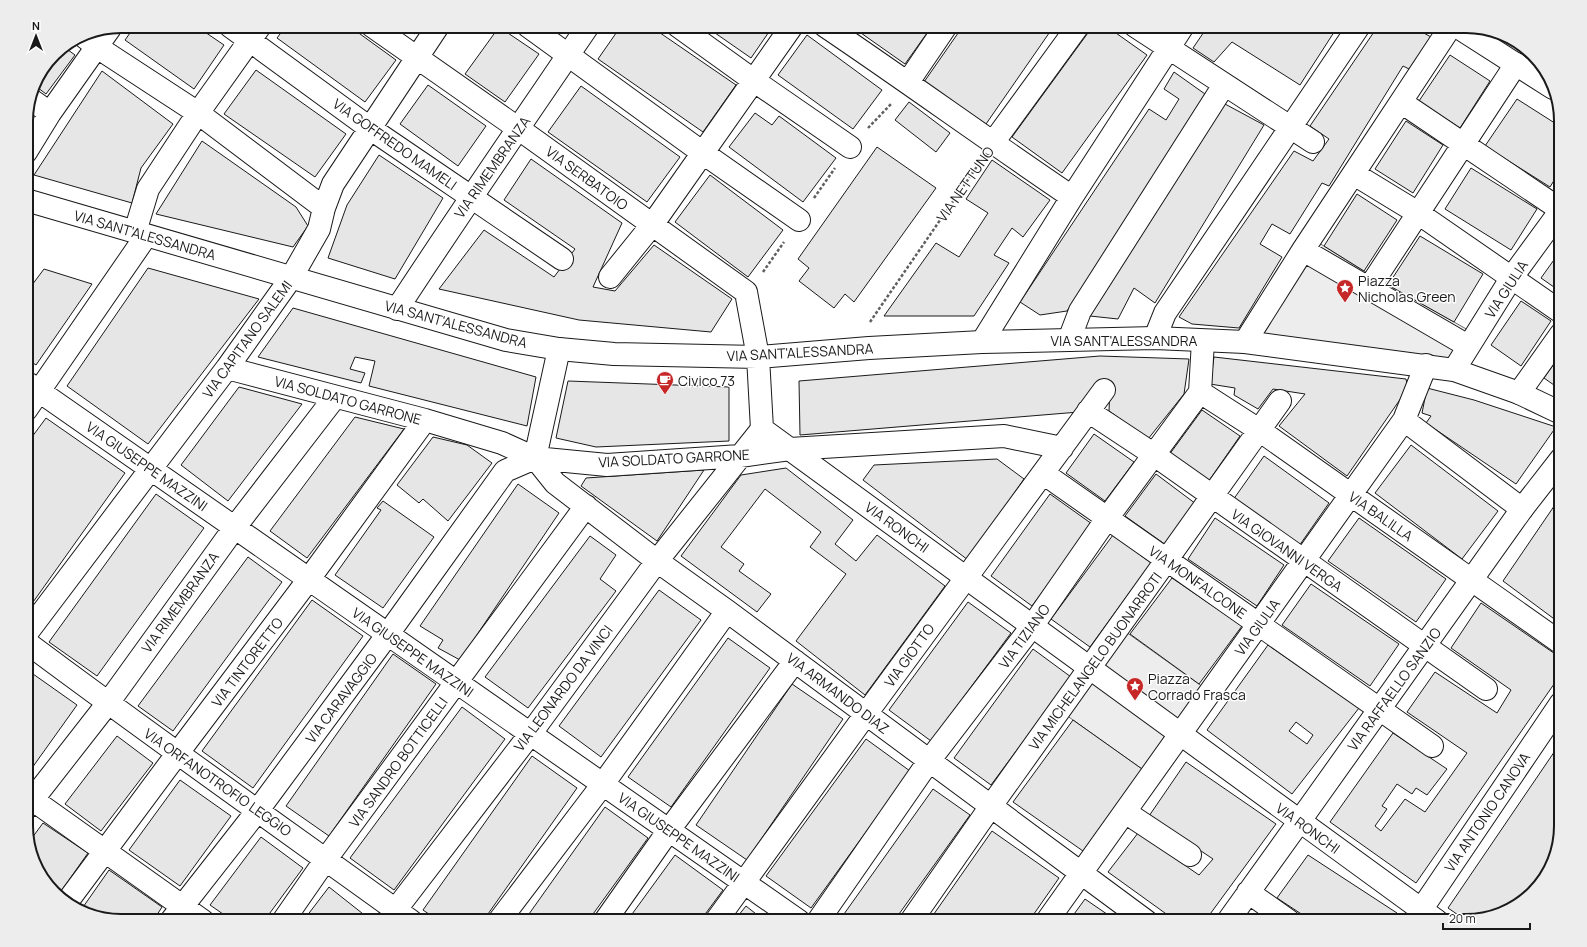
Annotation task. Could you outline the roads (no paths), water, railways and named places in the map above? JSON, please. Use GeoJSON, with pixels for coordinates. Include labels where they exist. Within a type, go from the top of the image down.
{"type":"FeatureCollection","features":[{"type":"Feature","properties":{"kind":"street"},"geometry":{"type":"LineString","coordinates":[[33,387],[141,234],[148,189],[198,113],[255,33]]}},
{"type":"Feature","properties":{"kind":"street","name":"VIA GOFFREDO MAMELI"},"geometry":{"type":"LineString","coordinates":[[255,33],[371,129],[562,259]]}},
{"type":"Feature","properties":{"kind":"street","name":"VIA SERBATOIO"},"geometry":{"type":"LineString","coordinates":[[382,33],[519,129],[746,292],[758,358]]}},
{"type":"Feature","properties":{"kind":"street","name":"VIA CAPITANO SALEMI"},"geometry":{"type":"LineString","coordinates":[[33,625],[227,368],[291,278],[318,229],[333,184],[434,33]]}},
{"type":"Feature","properties":{"kind":"street"},"geometry":{"type":"LineString","coordinates":[[538,33],[799,220]]}},
{"type":"Feature","properties":{"kind":"street","name":"VIA RIMEMBRANZA"},"geometry":{"type":"LineString","coordinates":[[397,309],[471,196],[519,129],[583,33]]}},
{"type":"Feature","properties":{"kind":"street"},"geometry":{"type":"LineString","coordinates":[[688,33],[850,147]]}},
{"type":"Feature","properties":{"kind":"street"},"geometry":{"type":"LineString","coordinates":[[610,277],[652,225],[787,33]]}},
{"type":"Feature","properties":{"kind":"street"},"geometry":{"type":"LineString","coordinates":[[835,33],[908,82],[992,144],[1072,197]]}},
{"type":"Feature","properties":{"kind":"street"},"geometry":{"type":"LineString","coordinates":[[908,82],[941,33]]}},
{"type":"Feature","properties":{"kind":"street","name":"VIA NETTUNO"},"geometry":{"type":"LineString","coordinates":[[992,144],[1073,33]]}},
{"type":"Feature","properties":{"kind":"street"},"geometry":{"type":"LineString","coordinates":[[1146,33],[1313,142]]}},
{"type":"Feature","properties":{"kind":"street"},"geometry":{"type":"LineString","coordinates":[[982,342],[1072,197],[1179,33]]}},
{"type":"Feature","properties":{"kind":"street"},"geometry":{"type":"LineString","coordinates":[[1155,338],[1165,312],[1354,33]]}},
{"type":"Feature","properties":{"kind":"street"},"geometry":{"type":"LineString","coordinates":[[1246,342],[1303,250],[1446,33]]}},
{"type":"Feature","properties":{"kind":"street"},"geometry":{"type":"LineString","coordinates":[[1467,33],[1545,83]]}},
{"type":"Feature","properties":{"kind":"street"},"geometry":{"type":"LineString","coordinates":[[33,141],[90,41],[198,113],[324,208]]}},
{"type":"Feature","properties":{"kind":"street"},"geometry":{"type":"LineString","coordinates":[[1370,288],[1516,64]]}},
{"type":"Feature","properties":{"kind":"street"},"geometry":{"type":"LineString","coordinates":[[1069,340],[1080,311],[1224,85]]}},
{"type":"Feature","properties":{"kind":"street"},"geometry":{"type":"LineString","coordinates":[[1401,102],[1464,143],[1554,205]]}},
{"type":"Feature","properties":{"kind":"street"},"geometry":{"type":"LineString","coordinates":[[35,103],[50,113]]}},
{"type":"Feature","properties":{"kind":"street"},"geometry":{"type":"LineString","coordinates":[[1354,174],[1418,213],[1554,307]]}},
{"type":"Feature","properties":{"kind":"street","name":"VIA SANT'ALESSANDRA"},"geometry":{"type":"LineString","coordinates":[[33,202],[506,340],[559,349],[614,354],[758,358],[869,348],[982,342],[1155,338],[1246,342],[1426,365],[1454,370],[1519,393],[1554,410]]}},
{"type":"Feature","properties":{"kind":"street","name":"VIA GIULIA"},"geometry":{"type":"LineString","coordinates":[[1454,370],[1512,277],[1554,220]]}},
{"type":"Feature","properties":{"kind":"street"},"geometry":{"type":"LineString","coordinates":[[1303,250],[1468,346]]}},
{"type":"Feature","properties":{"kind":"street"},"geometry":{"type":"LineString","coordinates":[[1200,392],[1203,341]]}},
{"type":"Feature","properties":{"kind":"street"},"geometry":{"type":"LineString","coordinates":[[1519,393],[1554,344]]}},
{"type":"Feature","properties":{"kind":"street"},"geometry":{"type":"LineString","coordinates":[[535,458],[559,349]]}},
{"type":"Feature","properties":{"kind":"street"},"geometry":{"type":"LineString","coordinates":[[758,358],[762,429]]}},
{"type":"Feature","properties":{"kind":"street","name":"VIA GIULIA"},"geometry":{"type":"LineString","coordinates":[[1052,914],[1404,420],[1426,365]]}},
{"type":"Feature","properties":{"kind":"street","name":"VIA SOLDATO GARRONE"},"geometry":{"type":"LineString","coordinates":[[227,368],[425,420],[502,443],[535,458],[607,465],[740,456],[790,449],[1004,436],[1062,448]]}},
{"type":"Feature","properties":{"kind":"street","name":"VIA GIUSEPPE MAZZINI"},"geometry":{"type":"LineString","coordinates":[[33,387],[789,914]]}},
{"type":"Feature","properties":{"kind":"street","name":"VIA GIOTTO"},"geometry":{"type":"LineString","coordinates":[[721,914],[1104,390]]}},
{"type":"Feature","properties":{"kind":"street","name":"VIA BALILLA"},"geometry":{"type":"LineString","coordinates":[[1200,392],[1259,430],[1554,638]]}},
{"type":"Feature","properties":{"kind":"street","name":"VIA TIZIANO"},"geometry":{"type":"LineString","coordinates":[[823,914],[930,761],[1033,625],[1153,454],[1200,392]]}},
{"type":"Feature","properties":{"kind":"street","name":"VIA RIMEMBRANZA"},"geometry":{"type":"LineString","coordinates":[[33,795],[108,703],[235,527],[335,397]]}},
{"type":"Feature","properties":{"kind":"street","name":"VIA MICHELANGELO BUONARROTI"},"geometry":{"type":"LineString","coordinates":[[916,914],[991,806],[1280,401]]}},
{"type":"Feature","properties":{"kind":"street","name":"VIA GIOVANNI VERGA"},"geometry":{"type":"LineString","coordinates":[[1088,411],[1153,454],[1303,562],[1486,689]]}},
{"type":"Feature","properties":{"kind":"street","name":"VIA TINTORETTO"},"geometry":{"type":"LineString","coordinates":[[71,898],[309,579],[425,420]]}},
{"type":"Feature","properties":{"kind":"street"},"geometry":{"type":"LineString","coordinates":[[1404,420],[1522,509]]}},
{"type":"Feature","properties":{"kind":"street","name":"VIA RONCHI"},"geometry":{"type":"LineString","coordinates":[[762,429],[1033,625],[1299,822],[1420,914]]}},
{"type":"Feature","properties":{"kind":"street","name":"VIA LEONARDO DA VINCI"},"geometry":{"type":"LineString","coordinates":[[399,914],[657,562],[762,429]]}},
{"type":"Feature","properties":{"kind":"street","name":"VIA ARMANDO DIAZ"},"geometry":{"type":"LineString","coordinates":[[535,458],[555,483],[657,562],[727,611],[1137,914]]}},
{"type":"Feature","properties":{"kind":"street","name":"VIA CARAVAGGIO"},"geometry":{"type":"LineString","coordinates":[[176,914],[258,810],[506,471],[535,458]]}},
{"type":"Feature","properties":{"kind":"street","name":"VIA RAFFAELLO SANZIO"},"geometry":{"type":"LineString","coordinates":[[1233,914],[1522,509],[1554,467]]}},
{"type":"Feature","properties":{"kind":"street","name":"VIA MONFALCONE"},"geometry":{"type":"LineString","coordinates":[[1043,473],[1108,517],[1432,746]]}},
{"type":"Feature","properties":{"kind":"street","name":"VIA SANDRO BOTTICELLI"},"geometry":{"type":"LineString","coordinates":[[288,914],[326,859],[586,506]]}},
{"type":"Feature","properties":{"kind":"street"},"geometry":{"type":"LineString","coordinates":[[504,914],[603,784],[727,611]]}},
{"type":"Feature","properties":{"kind":"street","name":"VIA ORFANOTROFIO LEGGIO"},"geometry":{"type":"LineString","coordinates":[[33,647],[177,754],[326,859],[393,914]]}},
{"type":"Feature","properties":{"kind":"street"},"geometry":{"type":"LineString","coordinates":[[610,914],[795,661]]}},
{"type":"Feature","properties":{"kind":"street","name":"VIA ANTONIO CANOVA"},"geometry":{"type":"LineString","coordinates":[[1426,914],[1554,714]]}},
{"type":"Feature","properties":{"kind":"street"},"geometry":{"type":"LineString","coordinates":[[33,804],[106,850],[176,914]]}},
{"type":"Feature","properties":{"kind":"street"},"geometry":{"type":"LineString","coordinates":[[1125,812],[1190,855]]}},
{"type":"Feature","properties":{"kind":"street"},"geometry":{"type":"LineString","coordinates":[[1248,892],[1279,914]]}},
{"type":"Feature","properties":{"kind":"place","name":"Piazza Nicholas Green"},"geometry":{"type":"Point","coordinates":[1345,303]}},
{"type":"Feature","properties":{"kind":"place","name":"Civico 73"},"geometry":{"type":"Point","coordinates":[665,395]}},
{"type":"Feature","properties":{"kind":"place","name":"Piazza Corrado Frasca"},"geometry":{"type":"Point","coordinates":[1135,701]}}]}
